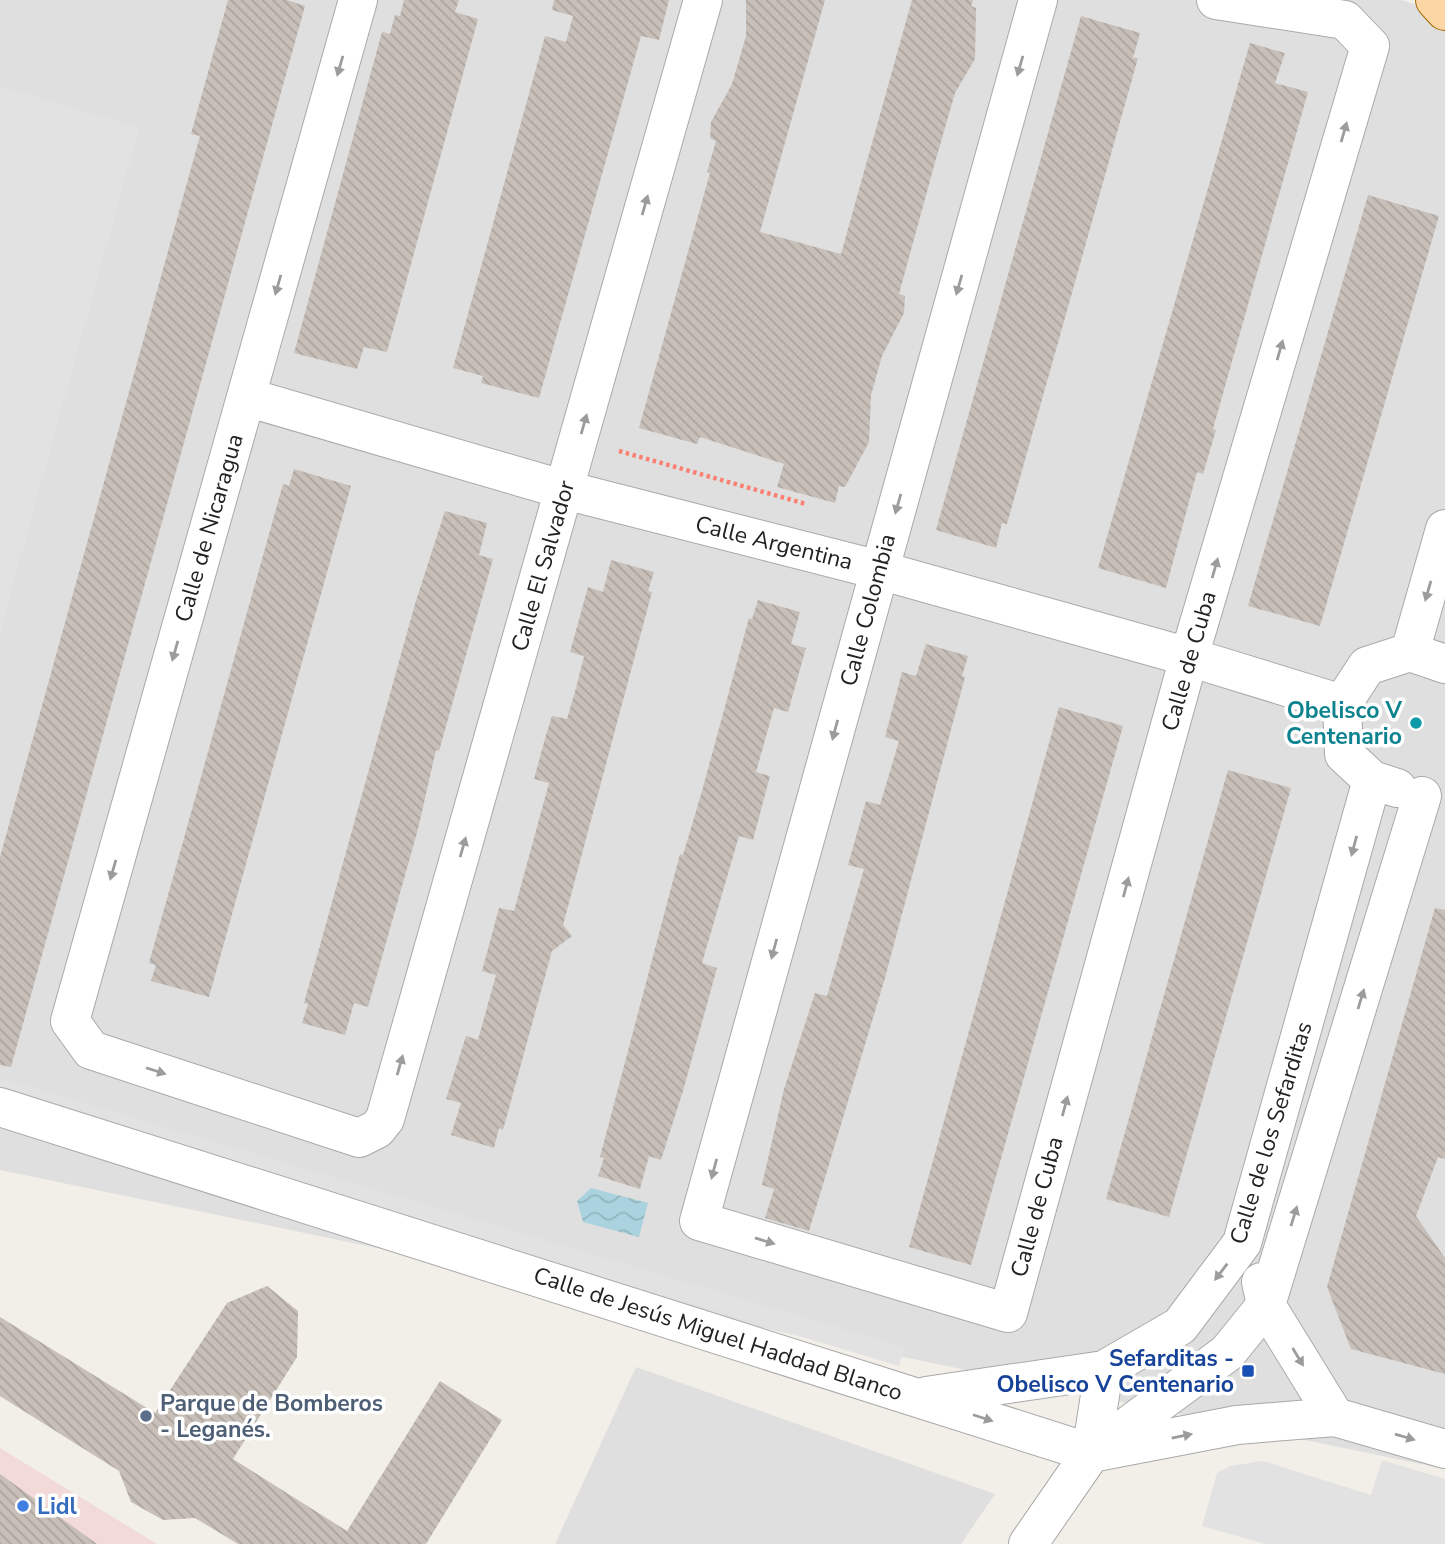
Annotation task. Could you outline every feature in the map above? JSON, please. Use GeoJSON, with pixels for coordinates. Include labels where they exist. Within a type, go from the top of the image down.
{"type":"FeatureCollection","features":[{"type":"Feature","properties":{"kind":"main road"},"geometry":{"type":"LineString","coordinates":[[1435,0],[1445,11]]}},
{"type":"Feature","properties":{"kind":"street","name":"Calle de Nicaragua"},"geometry":{"type":"LineString","coordinates":[[358,0],[70,1021],[91,1050],[359,1138],[377,1129]]}},
{"type":"Feature","properties":{"kind":"street","name":"Calle El Salvador"},"geometry":{"type":"LineString","coordinates":[[377,1129],[385,1119],[704,0]]}},
{"type":"Feature","properties":{"kind":"street","name":"Calle Colombia"},"geometry":{"type":"LineString","coordinates":[[1008,1313],[699,1221],[1038,0]]}},
{"type":"Feature","properties":{"kind":"street","name":"Calle de Cuba"},"geometry":{"type":"LineString","coordinates":[[1008,1313],[1189,657],[1370,46],[1345,20],[1216,0]]}},
{"type":"Feature","properties":{"kind":"street","name":"Calle Argentina"},"geometry":{"type":"LineString","coordinates":[[246,397],[565,490],[879,570],[1189,657],[1342,704]]}},
{"type":"Feature","properties":{"kind":"street"},"geometry":{"type":"LineString","coordinates":[[1434,791],[1372,780],[1344,754],[1342,704],[1367,666],[1428,658],[1445,529]]}},
{"type":"Feature","properties":{"kind":"street","name":"Calle de los Sefarditas"},"geometry":{"type":"LineString","coordinates":[[918,1397],[1104,1370],[1180,1326],[1242,1243],[1372,780]]}},
{"type":"Feature","properties":{"kind":"street","name":"Calle de los Sefarditas"},"geometry":{"type":"LineString","coordinates":[[1266,1305],[1434,791]]}},
{"type":"Feature","properties":{"kind":"street","name":"Calle de Jesús Miguel Haddad Blanco"},"geometry":{"type":"LineString","coordinates":[[0,1107],[1091,1453],[1237,1425],[1335,1417],[1445,1449]]}},
{"type":"Feature","properties":{"kind":"street"},"geometry":{"type":"LineString","coordinates":[[1247,1226],[1266,1305],[1335,1417]]}},
{"type":"Feature","properties":{"kind":"street"},"geometry":{"type":"LineString","coordinates":[[1028,1544],[1091,1453],[1227,1353],[1266,1305]]}},
{"type":"Feature","properties":{"kind":"street"},"geometry":{"type":"LineString","coordinates":[[1091,1453],[1104,1370]]}},
{"type":"Feature","properties":{"kind":"path"},"geometry":{"type":"LineString","coordinates":[[615,450],[809,505]]}},
{"type":"Feature","properties":{"kind":"shaded area"},"geometry":{"type":"Polygon","coordinates":[[[0,0],[1401,0],[1445,13],[1445,1469],[0,1170],[0,0]]]}},
{"type":"Feature","properties":{"kind":"shaded area"},"geometry":{"type":"Polygon","coordinates":[[[0,86],[139,128],[0,632],[0,86]]]}},
{"type":"Feature","properties":{"kind":"shaded area"},"geometry":{"type":"Polygon","coordinates":[[[0,1078],[904,1347],[899,1366],[0,1097],[0,1078]]]}},
{"type":"Feature","properties":{"kind":"shaded area"},"geometry":{"type":"Polygon","coordinates":[[[636,1367],[995,1494],[961,1544],[555,1544],[636,1367]]]}},
{"type":"Feature","properties":{"kind":"shaded area"},"geometry":{"type":"Polygon","coordinates":[[[0,1448],[157,1544],[0,1544],[0,1448]]]}},
{"type":"Feature","properties":{"kind":"shaded area"},"geometry":{"type":"Polygon","coordinates":[[[1382,1460],[1445,1479],[1445,1544],[1265,1544],[1202,1526],[1217,1473],[1230,1466],[1263,1461],[1371,1495],[1382,1460]]]}},
{"type":"Feature","properties":{"kind":"water"},"geometry":{"type":"Polygon","coordinates":[[[591,1188],[648,1203],[639,1237],[583,1222],[577,1201],[591,1188]]]}},
{"type":"Feature","properties":{"kind":"building"},"geometry":{"type":"Polygon","coordinates":[[[228,0],[287,0],[305,6],[11,1067],[0,1065],[0,857],[200,136],[191,134],[228,0]]]}},
{"type":"Feature","properties":{"kind":"building"},"geometry":{"type":"Polygon","coordinates":[[[404,0],[459,0],[455,12],[478,19],[387,352],[364,347],[357,369],[294,353],[382,32],[390,34],[395,15],[400,16],[404,0]]]}},
{"type":"Feature","properties":{"kind":"building"},"geometry":{"type":"Polygon","coordinates":[[[554,0],[669,0],[659,40],[641,36],[539,398],[481,383],[483,376],[453,368],[545,36],[566,42],[573,16],[552,10],[554,0]]]}},
{"type":"Feature","properties":{"kind":"building"},"geometry":{"type":"Polygon","coordinates":[[[746,0],[825,0],[760,232],[841,254],[912,0],[973,0],[971,6],[976,8],[975,59],[955,93],[934,166],[899,294],[905,296],[904,313],[882,356],[871,395],[869,442],[845,487],[839,486],[835,503],[777,487],[784,464],[700,437],[697,444],[639,428],[710,173],[707,172],[716,141],[710,138],[711,122],[732,84],[746,36],[746,0]]]}},
{"type":"Feature","properties":{"kind":"building"},"geometry":{"type":"Polygon","coordinates":[[[1081,16],[1140,33],[1133,58],[1138,58],[1007,524],[1002,523],[996,548],[936,530],[1081,16]]]}},
{"type":"Feature","properties":{"kind":"building"},"geometry":{"type":"Polygon","coordinates":[[[1250,43],[1285,53],[1275,83],[1308,92],[1213,429],[1216,430],[1203,474],[1197,472],[1166,588],[1098,568],[1250,43]]]}},
{"type":"Feature","properties":{"kind":"building"},"geometry":{"type":"Polygon","coordinates":[[[1368,195],[1439,216],[1320,626],[1248,606],[1368,195]]]}},
{"type":"Feature","properties":{"kind":"building"},"geometry":{"type":"Polygon","coordinates":[[[294,469],[351,486],[209,997],[151,981],[156,965],[149,963],[283,484],[289,486],[294,469]]]}},
{"type":"Feature","properties":{"kind":"building"},"geometry":{"type":"Polygon","coordinates":[[[445,511],[487,523],[479,555],[493,559],[439,751],[436,750],[418,829],[368,1007],[354,1003],[345,1035],[302,1023],[308,1004],[304,1003],[415,604],[445,511]]]}},
{"type":"Feature","properties":{"kind":"building"},"geometry":{"type":"Polygon","coordinates":[[[611,560],[654,572],[648,591],[652,592],[563,925],[572,936],[552,951],[503,1130],[499,1128],[494,1148],[451,1135],[461,1103],[446,1099],[466,1036],[478,1040],[496,975],[482,971],[499,908],[514,911],[549,783],[534,779],[552,716],[567,719],[576,688],[584,656],[570,652],[588,587],[603,592],[611,560]]]}},
{"type":"Feature","properties":{"kind":"building"},"geometry":{"type":"Polygon","coordinates":[[[758,600],[800,612],[791,644],[806,648],[788,712],[774,708],[756,772],[770,776],[753,840],[739,836],[702,963],[717,968],[683,1091],[661,1160],[649,1156],[640,1189],[598,1176],[604,1158],[600,1157],[680,854],[683,855],[702,791],[749,618],[752,619],[758,600]]]}},
{"type":"Feature","properties":{"kind":"building"},"geometry":{"type":"Polygon","coordinates":[[[926,644],[968,656],[962,676],[965,677],[885,978],[809,1231],[765,1218],[774,1189],[762,1185],[784,1089],[815,993],[827,996],[864,869],[848,865],[866,801],[880,805],[899,741],[885,737],[902,672],[916,676],[926,644]]]}},
{"type":"Feature","properties":{"kind":"building"},"geometry":{"type":"Polygon","coordinates":[[[1059,707],[1123,726],[971,1265],[909,1247],[1059,707]]]}},
{"type":"Feature","properties":{"kind":"building"},"geometry":{"type":"Polygon","coordinates":[[[1228,770],[1291,788],[1169,1217],[1106,1199],[1228,770]]]}},
{"type":"Feature","properties":{"kind":"building"},"geometry":{"type":"Polygon","coordinates":[[[1435,908],[1445,910],[1445,1159],[1438,1157],[1416,1216],[1445,1258],[1445,1374],[1351,1349],[1327,1287],[1435,908]]]}},
{"type":"Feature","properties":{"kind":"building","name":"Parque de Bomberos - Leganés."},"geometry":{"type":"Polygon","coordinates":[[[267,1286],[298,1311],[297,1357],[233,1459],[347,1531],[440,1381],[502,1420],[426,1544],[238,1544],[195,1518],[163,1520],[131,1502],[119,1471],[0,1396],[0,1317],[155,1413],[227,1303],[267,1286]]]}},
{"type":"Feature","properties":{"kind":"building","name":"Lidl"},"geometry":{"type":"Polygon","coordinates":[[[0,1474],[97,1544],[0,1544],[0,1474]]]}},
{"type":"Feature","properties":{"kind":"place","name":"Obelisco V Centenario"},"geometry":{"type":"Point","coordinates":[1416,723]}},
{"type":"Feature","properties":{"kind":"place","name":"Sefarditas - Obelisco V Centenario"},"geometry":{"type":"Point","coordinates":[1248,1371]}},
{"type":"Feature","properties":{"kind":"place","name":"Parque de Bomberos - Leganés."},"geometry":{"type":"Point","coordinates":[146,1416]}},
{"type":"Feature","properties":{"kind":"place","name":"Lidl"},"geometry":{"type":"Point","coordinates":[23,1506]}}]}
